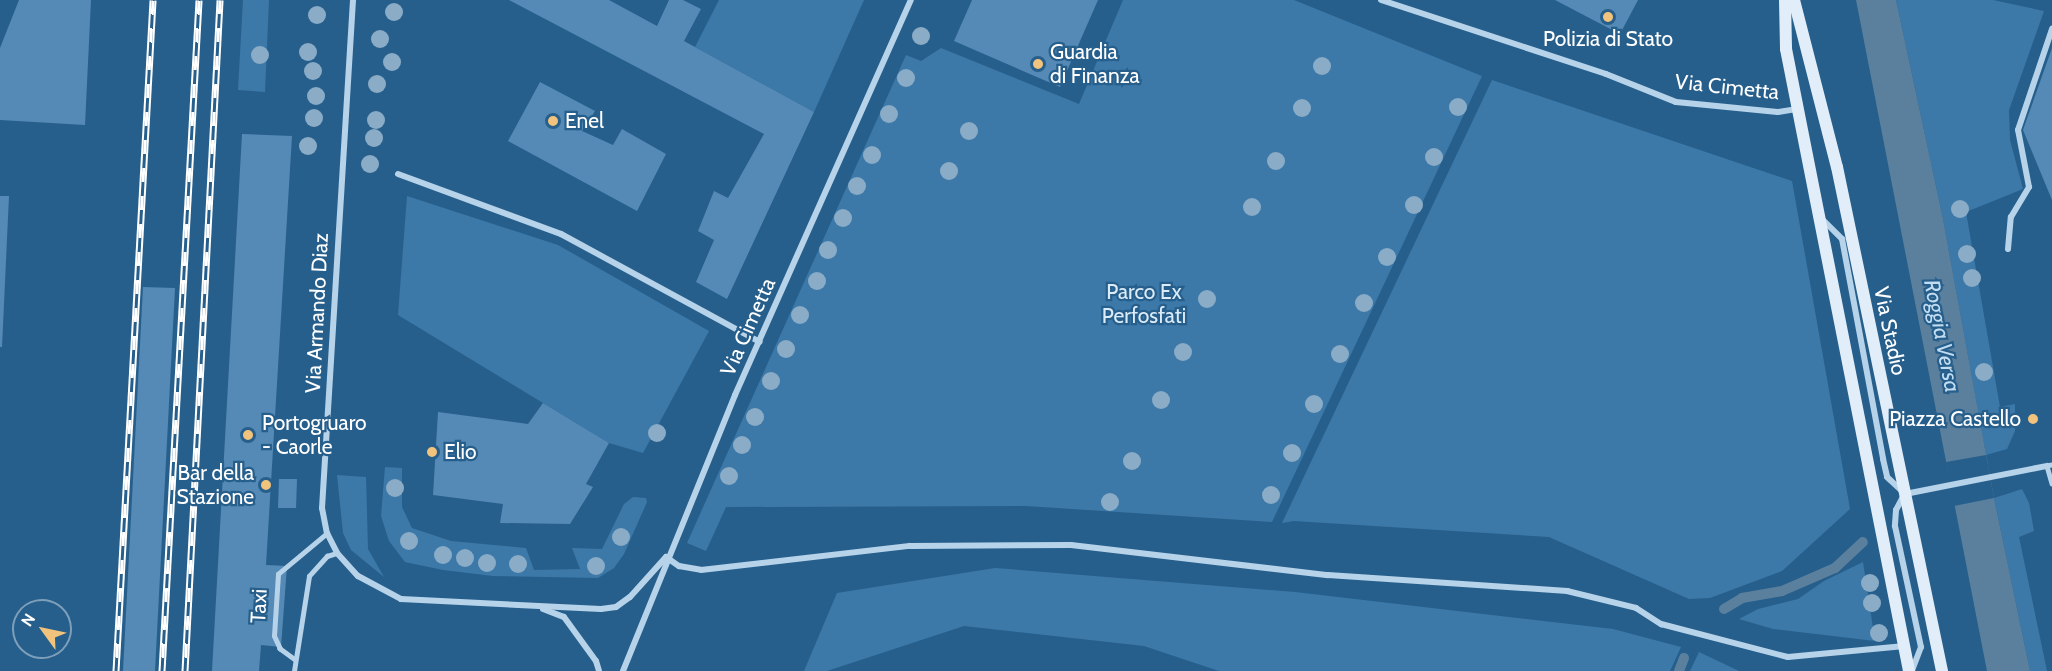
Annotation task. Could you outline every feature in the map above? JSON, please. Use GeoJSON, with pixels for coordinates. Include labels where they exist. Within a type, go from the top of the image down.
{"type":"FeatureCollection","features":[{"type":"Feature","properties":{"kind":"main road"},"geometry":{"type":"LineString","coordinates":[[1785,0],[1786,49],[1910,671]]}},
{"type":"Feature","properties":{"kind":"main road","name":"Via Stadio"},"geometry":{"type":"LineString","coordinates":[[1794,0],[1837,167],[1942,671]]}},
{"type":"Feature","properties":{"kind":"street","name":"Via Armando Diaz"},"geometry":{"type":"LineString","coordinates":[[353,0],[322,508],[327,533],[337,553],[358,576],[401,598],[537,607],[616,607],[666,557]]}},
{"type":"Feature","properties":{"kind":"street","name":"Via Cimetta"},"geometry":{"type":"LineString","coordinates":[[622,671],[666,557],[911,0]]}},
{"type":"Feature","properties":{"kind":"street","name":"Via Cimetta"},"geometry":{"type":"LineString","coordinates":[[1381,0],[1606,74],[1676,102],[1778,112],[1798,109]]}},
{"type":"Feature","properties":{"kind":"street"},"geometry":{"type":"LineString","coordinates":[[2008,249],[2011,217],[2029,187],[2018,130],[2052,29]]}},
{"type":"Feature","properties":{"kind":"street"},"geometry":{"type":"LineString","coordinates":[[398,174],[561,234],[759,342]]}},
{"type":"Feature","properties":{"kind":"street"},"geometry":{"type":"LineString","coordinates":[[1820,217],[1842,238],[1887,477],[1904,494]]}},
{"type":"Feature","properties":{"kind":"street"},"geometry":{"type":"LineString","coordinates":[[1904,494],[2050,466]]}},
{"type":"Feature","properties":{"kind":"street"},"geometry":{"type":"LineString","coordinates":[[1904,494],[1896,510],[1895,526],[1921,647],[1910,671]]}},
{"type":"Feature","properties":{"kind":"street"},"geometry":{"type":"LineString","coordinates":[[666,557],[679,566],[701,570],[910,546],[1071,545],[1328,575],[1567,591],[1636,608],[1661,624],[1788,657],[1904,646]]}},
{"type":"Feature","properties":{"kind":"street","name":"Via Armando Diaz"},"geometry":{"type":"LineString","coordinates":[[537,607],[564,617],[599,671]]}},
{"type":"Feature","properties":{"kind":"lane"},"geometry":{"type":"LineString","coordinates":[[2050,466],[2052,483]]}},
{"type":"Feature","properties":{"kind":"lane","name":"Taxi"},"geometry":{"type":"LineString","coordinates":[[295,660],[280,649],[274,636],[278,574],[327,533]]}},
{"type":"Feature","properties":{"kind":"lane"},"geometry":{"type":"LineString","coordinates":[[294,671],[309,576],[327,556],[337,553]]}},
{"type":"Feature","properties":{"kind":"green space"},"geometry":{"type":"Polygon","coordinates":[[[243,0],[269,0],[265,92],[238,90],[243,0]]]}},
{"type":"Feature","properties":{"kind":"green space"},"geometry":{"type":"Polygon","coordinates":[[[719,0],[864,0],[814,112],[695,47],[719,0]]]}},
{"type":"Feature","properties":{"kind":"green space","name":"Parco Ex Perfosfati"},"geometry":{"type":"Polygon","coordinates":[[[1123,0],[1294,0],[1482,76],[1272,522],[1026,506],[726,507],[706,551],[687,543],[906,55],[921,61],[941,48],[1079,104],[1123,0]]]}},
{"type":"Feature","properties":{"kind":"green space"},"geometry":{"type":"Polygon","coordinates":[[[1896,0],[1993,0],[2044,11],[2009,110],[2010,140],[2023,189],[1966,212],[2000,407],[2015,404],[2015,431],[2007,449],[1986,455],[1943,219],[1896,0]]]}},
{"type":"Feature","properties":{"kind":"green space"},"geometry":{"type":"Polygon","coordinates":[[[1492,80],[1792,181],[1850,509],[1782,571],[1710,598],[1689,599],[1549,537],[1294,521],[1282,523],[1492,80]]]}},
{"type":"Feature","properties":{"kind":"green space"},"geometry":{"type":"Polygon","coordinates":[[[407,196],[558,245],[709,331],[643,453],[609,443],[398,315],[407,196]]]}},
{"type":"Feature","properties":{"kind":"green space"},"geometry":{"type":"Polygon","coordinates":[[[385,467],[402,468],[402,507],[412,528],[451,541],[526,548],[534,570],[580,569],[572,548],[602,549],[624,504],[633,497],[646,498],[647,502],[624,554],[614,568],[598,578],[493,576],[443,570],[405,562],[389,541],[381,516],[385,467]]]}},
{"type":"Feature","properties":{"kind":"green space"},"geometry":{"type":"Polygon","coordinates":[[[337,475],[366,477],[368,549],[384,577],[351,550],[343,533],[337,475]]]}},
{"type":"Feature","properties":{"kind":"green space"},"geometry":{"type":"Polygon","coordinates":[[[2022,489],[2029,503],[2034,531],[2019,537],[2047,671],[2030,671],[1994,498],[2022,489]]]}},
{"type":"Feature","properties":{"kind":"green space"},"geometry":{"type":"Polygon","coordinates":[[[1863,562],[1875,641],[1773,629],[1739,619],[1758,609],[1798,599],[1824,581],[1863,562]]]}},
{"type":"Feature","properties":{"kind":"green space"},"geometry":{"type":"Polygon","coordinates":[[[995,568],[1295,592],[1613,629],[1681,647],[1670,671],[1219,671],[1144,646],[964,626],[827,671],[804,671],[837,593],[995,568]]]}},
{"type":"Feature","properties":{"kind":"green space"},"geometry":{"type":"Polygon","coordinates":[[[1699,652],[1739,671],[1690,671],[1699,652]]]}},
{"type":"Feature","properties":{"kind":"water","name":"Roggia Versa"},"geometry":{"type":"Polygon","coordinates":[[[1856,0],[1896,0],[1943,219],[1994,498],[2030,671],[1987,671],[1856,0]]]}},
{"type":"Feature","properties":{"kind":"pier"},"geometry":{"type":"Polygon","coordinates":[[[1986,455],[1994,498],[1954,506],[1946,462],[1986,455]]]}},
{"type":"Feature","properties":{"kind":"building"},"geometry":{"type":"Polygon","coordinates":[[[19,0],[91,0],[85,125],[0,120],[0,48],[19,0]]]}},
{"type":"Feature","properties":{"kind":"building"},"geometry":{"type":"Polygon","coordinates":[[[509,0],[609,0],[657,26],[669,0],[683,0],[701,9],[684,41],[814,112],[727,299],[696,282],[714,240],[698,231],[714,191],[728,198],[764,134],[509,0]]]}},
{"type":"Feature","properties":{"kind":"building","name":"Guardia di Finanza"},"geometry":{"type":"Polygon","coordinates":[[[972,0],[1098,0],[1060,87],[954,41],[972,0]]]}},
{"type":"Feature","properties":{"kind":"building","name":"Polizia di Stato"},"geometry":{"type":"Polygon","coordinates":[[[1555,0],[1638,0],[1620,34],[1555,0]]]}},
{"type":"Feature","properties":{"kind":"building"},"geometry":{"type":"Polygon","coordinates":[[[2052,48],[2052,200],[2023,130],[2052,48]]]}},
{"type":"Feature","properties":{"kind":"building"},"geometry":{"type":"Polygon","coordinates":[[[540,82],[595,111],[582,131],[613,145],[622,129],[666,154],[637,211],[508,141],[540,82]]]}},
{"type":"Feature","properties":{"kind":"building"},"geometry":{"type":"Polygon","coordinates":[[[242,134],[292,136],[266,565],[287,566],[281,647],[261,645],[259,671],[212,671],[242,134]]]}},
{"type":"Feature","properties":{"kind":"building"},"geometry":{"type":"Polygon","coordinates":[[[0,196],[9,196],[2,347],[0,347],[0,196]]]}},
{"type":"Feature","properties":{"kind":"building"},"geometry":{"type":"Polygon","coordinates":[[[143,287],[175,288],[155,671],[123,671],[143,287]]]}},
{"type":"Feature","properties":{"kind":"building"},"geometry":{"type":"Polygon","coordinates":[[[543,403],[609,443],[586,484],[593,487],[570,524],[500,523],[503,504],[433,495],[438,412],[528,424],[543,403]]]}},
{"type":"Feature","properties":{"kind":"building"},"geometry":{"type":"Polygon","coordinates":[[[279,479],[297,479],[296,508],[278,508],[279,479]]]}},
{"type":"Feature","properties":{"kind":"waterway"},"geometry":{"type":"LineString","coordinates":[[1724,609],[1742,598],[1782,591],[1835,568],[1863,542]]}},
{"type":"Feature","properties":{"kind":"waterway"},"geometry":{"type":"LineString","coordinates":[[1679,671],[1684,658]]}},
{"type":"Feature","properties":{"kind":"railway"},"geometry":{"type":"LineString","coordinates":[[116,671],[153,0]]}},
{"type":"Feature","properties":{"kind":"railway"},"geometry":{"type":"LineString","coordinates":[[162,671],[199,0]]}},
{"type":"Feature","properties":{"kind":"railway"},"geometry":{"type":"LineString","coordinates":[[185,671],[220,0]]}},
{"type":"Feature","properties":{"kind":"place","name":"Polizia di Stato"},"geometry":{"type":"Point","coordinates":[1608,17]}},
{"type":"Feature","properties":{"kind":"place","name":"Guardia di Finanza"},"geometry":{"type":"Point","coordinates":[1038,64]}},
{"type":"Feature","properties":{"kind":"place","name":"Enel"},"geometry":{"type":"Point","coordinates":[553,121]}},
{"type":"Feature","properties":{"kind":"place","name":"Piazza Castello"},"geometry":{"type":"Point","coordinates":[2033,419]}},
{"type":"Feature","properties":{"kind":"place","name":"Portogruaro - Caorle"},"geometry":{"type":"Point","coordinates":[248,435]}},
{"type":"Feature","properties":{"kind":"place","name":"Elio"},"geometry":{"type":"Point","coordinates":[432,452]}},
{"type":"Feature","properties":{"kind":"place","name":"Bar della Stazione"},"geometry":{"type":"Point","coordinates":[266,485]}}]}
